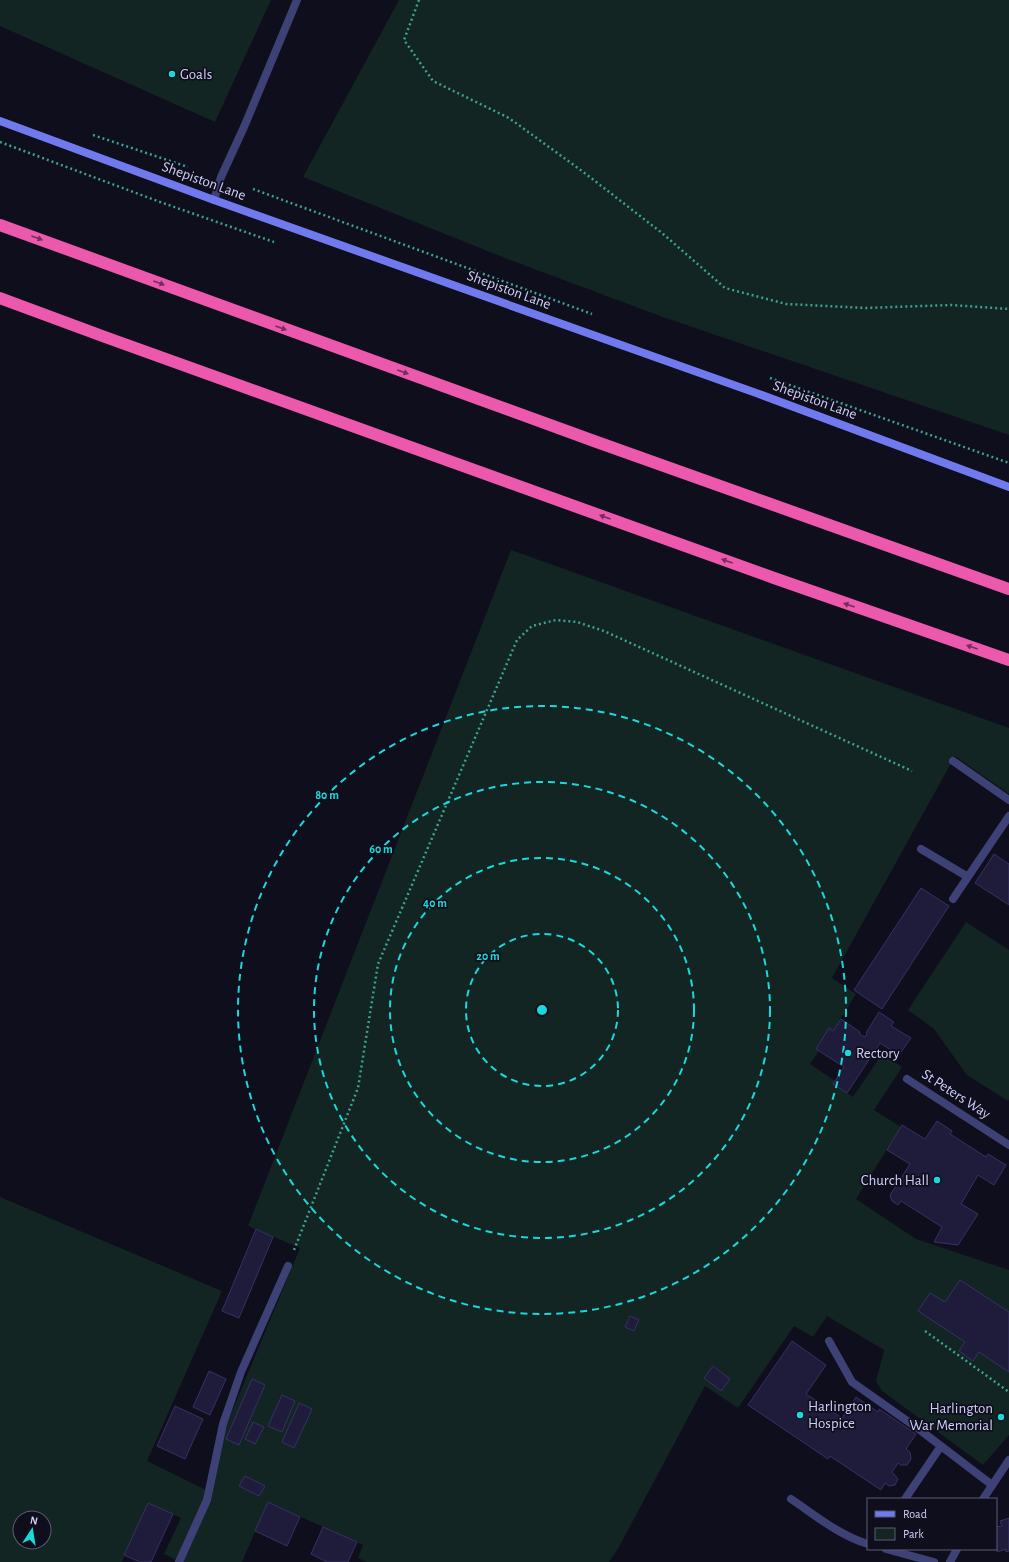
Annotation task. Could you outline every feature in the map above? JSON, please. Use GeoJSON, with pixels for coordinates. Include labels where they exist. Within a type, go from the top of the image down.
{"type":"FeatureCollection","features":[{"type":"Feature","properties":{"kind":"highway"},"geometry":{"type":"LineString","coordinates":[[0,225],[594,442],[1009,589]]}},
{"type":"Feature","properties":{"kind":"highway"},"geometry":{"type":"LineString","coordinates":[[0,298],[112,340],[774,578],[1009,660]]}},
{"type":"Feature","properties":{"kind":"street"},"geometry":{"type":"LineString","coordinates":[[214,200],[222,177],[297,0]]}},
{"type":"Feature","properties":{"kind":"street","name":"Shepiston Lane"},"geometry":{"type":"LineString","coordinates":[[0,121],[214,200],[760,394],[1009,487]]}},
{"type":"Feature","properties":{"kind":"street"},"geometry":{"type":"LineString","coordinates":[[953,761],[1009,800]]}},
{"type":"Feature","properties":{"kind":"street"},"geometry":{"type":"LineString","coordinates":[[953,899],[1009,816]]}},
{"type":"Feature","properties":{"kind":"street"},"geometry":{"type":"LineString","coordinates":[[922,849],[968,877]]}},
{"type":"Feature","properties":{"kind":"street","name":"St Peters Way"},"geometry":{"type":"LineString","coordinates":[[907,1079],[1009,1146]]}},
{"type":"Feature","properties":{"kind":"street"},"geometry":{"type":"LineString","coordinates":[[179,1562],[207,1500],[223,1424],[241,1372],[288,1266]]}},
{"type":"Feature","properties":{"kind":"street"},"geometry":{"type":"LineString","coordinates":[[829,1341],[852,1382],[992,1485]]}},
{"type":"Feature","properties":{"kind":"street"},"geometry":{"type":"LineString","coordinates":[[906,1498],[941,1446]]}},
{"type":"Feature","properties":{"kind":"street"},"geometry":{"type":"LineString","coordinates":[[984,1498],[1009,1460]]}},
{"type":"Feature","properties":{"kind":"street"},"geometry":{"type":"LineString","coordinates":[[791,1499],[828,1524],[858,1541],[867,1544]]}},
{"type":"Feature","properties":{"kind":"street"},"geometry":{"type":"LineString","coordinates":[[890,1550],[934,1562]]}},
{"type":"Feature","properties":{"kind":"street"},"geometry":{"type":"LineString","coordinates":[[950,1562],[956,1550]]}},
{"type":"Feature","properties":{"kind":"path"},"geometry":{"type":"LineString","coordinates":[[418,0],[404,40],[433,81],[509,118],[582,171],[662,233],[725,288],[786,304],[865,308],[951,304],[1009,309]]}},
{"type":"Feature","properties":{"kind":"path"},"geometry":{"type":"LineString","coordinates":[[90,134],[188,167]]}},
{"type":"Feature","properties":{"kind":"path"},"geometry":{"type":"LineString","coordinates":[[254,189],[598,316]]}},
{"type":"Feature","properties":{"kind":"path"},"geometry":{"type":"LineString","coordinates":[[766,376],[1009,463]]}},
{"type":"Feature","properties":{"kind":"path"},"geometry":{"type":"LineString","coordinates":[[288,1266],[358,1088],[378,964],[517,640],[532,626],[556,620],[577,622],[604,631],[912,771]]}},
{"type":"Feature","properties":{"kind":"path"},"geometry":{"type":"LineString","coordinates":[[925,1331],[1009,1392]]}},
{"type":"Feature","properties":{"kind":"green space","name":"Goals"},"geometry":{"type":"Polygon","coordinates":[[[0,0],[271,0],[215,122],[0,26],[0,0]]]}},
{"type":"Feature","properties":{"kind":"green space"},"geometry":{"type":"Polygon","coordinates":[[[399,0],[1009,0],[1009,435],[663,317],[510,260],[303,177],[399,0]]]}},
{"type":"Feature","properties":{"kind":"green space"},"geometry":{"type":"Polygon","coordinates":[[[511,550],[1009,728],[1009,794],[955,756],[832,978],[856,994],[833,1031],[829,1029],[816,1049],[819,1051],[810,1064],[835,1081],[834,1084],[853,1097],[882,1054],[902,1067],[874,1110],[901,1127],[856,1199],[916,1239],[1009,1270],[1009,1435],[983,1465],[882,1391],[876,1381],[884,1350],[827,1316],[813,1337],[794,1326],[738,1408],[705,1386],[619,1547],[609,1562],[367,1562],[358,1558],[363,1545],[268,1502],[242,1562],[176,1562],[177,1560],[164,1554],[181,1518],[148,1503],[122,1562],[0,1562],[0,1197],[222,1291],[147,1461],[208,1491],[226,1426],[300,1248],[248,1226],[511,550]]]}},
{"type":"Feature","properties":{"kind":"green space"},"geometry":{"type":"Polygon","coordinates":[[[966,922],[1009,950],[1008,1101],[967,1075],[934,1029],[908,1010],[966,922]]]}},
{"type":"Feature","properties":{"kind":"building"},"geometry":{"type":"Polygon","coordinates":[[[994,854],[1009,864],[1009,905],[975,883],[994,854]]]}},
{"type":"Feature","properties":{"kind":"building"},"geometry":{"type":"Polygon","coordinates":[[[921,888],[949,906],[882,1009],[854,990],[921,888]]]}},
{"type":"Feature","properties":{"kind":"building","name":"Rectory"},"geometry":{"type":"Polygon","coordinates":[[[879,1012],[894,1022],[891,1026],[911,1038],[899,1055],[880,1043],[847,1093],[833,1084],[844,1067],[816,1049],[829,1028],[833,1031],[841,1019],[865,1037],[879,1012]]]}},
{"type":"Feature","properties":{"kind":"building","name":"Church Hall"},"geometry":{"type":"Polygon","coordinates":[[[937,1121],[952,1131],[950,1134],[986,1157],[988,1154],[1006,1165],[994,1185],[978,1175],[961,1204],[978,1214],[958,1245],[934,1242],[942,1227],[901,1201],[898,1205],[892,1201],[890,1195],[910,1164],[887,1150],[902,1125],[925,1139],[937,1121]]]}},
{"type":"Feature","properties":{"kind":"building"},"geometry":{"type":"Polygon","coordinates":[[[256,1229],[273,1237],[239,1318],[222,1311],[256,1229]]]}},
{"type":"Feature","properties":{"kind":"building"},"geometry":{"type":"Polygon","coordinates":[[[960,1280],[1009,1312],[1009,1372],[979,1352],[973,1361],[959,1351],[965,1342],[918,1311],[930,1293],[945,1302],[960,1280]]]}},
{"type":"Feature","properties":{"kind":"building"},"geometry":{"type":"Polygon","coordinates":[[[630,1316],[639,1320],[634,1331],[625,1327],[630,1316]]]}},
{"type":"Feature","properties":{"kind":"building","name":"Harlington Hospice"},"geometry":{"type":"Polygon","coordinates":[[[792,1341],[826,1365],[806,1394],[842,1418],[856,1397],[878,1412],[879,1409],[916,1434],[906,1449],[910,1452],[911,1459],[907,1465],[901,1465],[898,1463],[892,1472],[898,1479],[895,1485],[889,1486],[885,1483],[881,1490],[830,1456],[828,1459],[748,1405],[792,1341]]]}},
{"type":"Feature","properties":{"kind":"building"},"geometry":{"type":"Polygon","coordinates":[[[713,1366],[730,1379],[721,1391],[704,1378],[713,1366]]]}},
{"type":"Feature","properties":{"kind":"building"},"geometry":{"type":"Polygon","coordinates":[[[209,1371],[226,1379],[210,1415],[193,1407],[209,1371]]]}},
{"type":"Feature","properties":{"kind":"building"},"geometry":{"type":"Polygon","coordinates":[[[252,1379],[265,1385],[239,1445],[226,1439],[252,1379]]]}},
{"type":"Feature","properties":{"kind":"building"},"geometry":{"type":"Polygon","coordinates":[[[282,1395],[295,1401],[282,1432],[268,1426],[282,1395]]]}},
{"type":"Feature","properties":{"kind":"building"},"geometry":{"type":"Polygon","coordinates":[[[299,1403],[312,1409],[294,1448],[282,1442],[299,1403]]]}},
{"type":"Feature","properties":{"kind":"building"},"geometry":{"type":"Polygon","coordinates":[[[175,1406],[203,1419],[185,1459],[157,1446],[175,1406]]]}},
{"type":"Feature","properties":{"kind":"building"},"geometry":{"type":"Polygon","coordinates":[[[253,1422],[264,1427],[255,1444],[245,1439],[253,1422]]]}},
{"type":"Feature","properties":{"kind":"building"},"geometry":{"type":"Polygon","coordinates":[[[245,1476],[265,1486],[259,1496],[239,1486],[245,1476]]]}},
{"type":"Feature","properties":{"kind":"building"},"geometry":{"type":"Polygon","coordinates":[[[268,1502],[300,1517],[287,1546],[255,1531],[268,1502]]]}},
{"type":"Feature","properties":{"kind":"building"},"geometry":{"type":"Polygon","coordinates":[[[148,1503],[173,1514],[151,1562],[140,1562],[124,1555],[148,1503]]]}},
{"type":"Feature","properties":{"kind":"building"},"geometry":{"type":"Polygon","coordinates":[[[1009,1518],[1009,1551],[1006,1552],[1006,1549],[997,1552],[997,1527],[1002,1526],[1000,1521],[1009,1518]]]}},
{"type":"Feature","properties":{"kind":"building"},"geometry":{"type":"Polygon","coordinates":[[[323,1527],[357,1542],[348,1562],[327,1562],[311,1554],[323,1527]]]}},
{"type":"Feature","properties":{"kind":"place","name":"Goals"},"geometry":{"type":"Point","coordinates":[172,74]}},
{"type":"Feature","properties":{"kind":"place","name":"Rectory"},"geometry":{"type":"Point","coordinates":[848,1053]}},
{"type":"Feature","properties":{"kind":"place","name":"Church Hall"},"geometry":{"type":"Point","coordinates":[937,1180]}},
{"type":"Feature","properties":{"kind":"place","name":"Harlington Hospice"},"geometry":{"type":"Point","coordinates":[800,1415]}},
{"type":"Feature","properties":{"kind":"place","name":"Harlington War Memorial"},"geometry":{"type":"Point","coordinates":[1001,1417]}}]}
